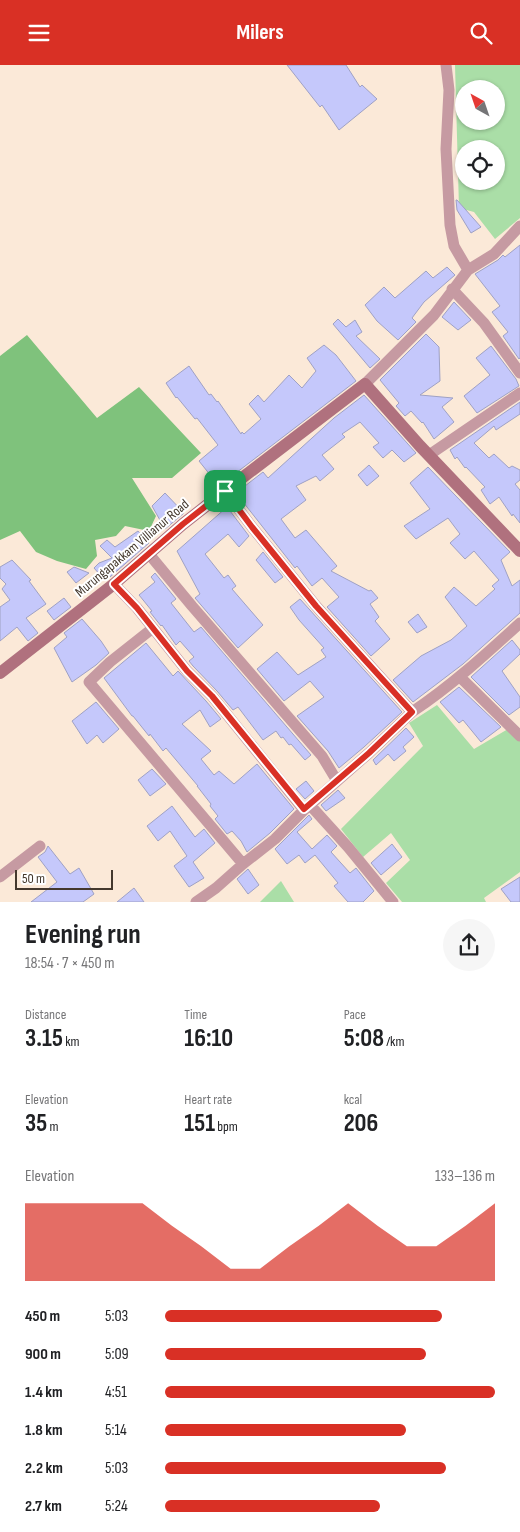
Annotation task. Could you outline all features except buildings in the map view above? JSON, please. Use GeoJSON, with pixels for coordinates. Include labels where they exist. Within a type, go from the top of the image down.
{"type":"FeatureCollection","features":[{"type":"Feature","properties":{"kind":"main road"},"geometry":{"type":"LineString","coordinates":[[365,384],[520,551]]}},
{"type":"Feature","properties":{"kind":"main road","name":"Murungapakkam Villianur Road"},"geometry":{"type":"LineString","coordinates":[[0,673],[114,584],[225,491],[365,384]]}},
{"type":"Feature","properties":{"kind":"street"},"geometry":{"type":"LineString","coordinates":[[446,65],[450,90],[446,149],[450,225],[454,246],[468,269]]}},
{"type":"Feature","properties":{"kind":"street"},"geometry":{"type":"LineString","coordinates":[[365,384],[434,315],[468,269],[494,255],[520,227]]}},
{"type":"Feature","properties":{"kind":"street"},"geometry":{"type":"LineString","coordinates":[[452,289],[484,323],[520,373]]}},
{"type":"Feature","properties":{"kind":"street"},"geometry":{"type":"LineString","coordinates":[[429,455],[520,393]]}},
{"type":"Feature","properties":{"kind":"street"},"geometry":{"type":"LineString","coordinates":[[225,491],[316,606],[412,712]]}},
{"type":"Feature","properties":{"kind":"street"},"geometry":{"type":"LineString","coordinates":[[149,553],[192,606],[322,756],[337,781]]}},
{"type":"Feature","properties":{"kind":"street"},"geometry":{"type":"LineString","coordinates":[[114,584],[137,608],[187,671],[212,696],[307,807],[348,847],[392,902]]}},
{"type":"Feature","properties":{"kind":"street"},"geometry":{"type":"LineString","coordinates":[[198,901],[275,839],[307,807],[412,712],[460,677],[520,623]]}},
{"type":"Feature","properties":{"kind":"street"},"geometry":{"type":"LineString","coordinates":[[153,628],[110,662],[89,682],[243,864]]}},
{"type":"Feature","properties":{"kind":"street"},"geometry":{"type":"LineString","coordinates":[[460,677],[520,736]]}},
{"type":"Feature","properties":{"kind":"street"},"geometry":{"type":"LineString","coordinates":[[0,877],[40,846]]}},
{"type":"Feature","properties":{"kind":"green space"},"geometry":{"type":"Polygon","coordinates":[[[455,65],[520,65],[520,218],[495,239],[474,212],[459,208],[458,190],[505,190],[505,140],[457,140],[457,130],[505,130],[505,80],[455,80],[455,65]]]}},
{"type":"Feature","properties":{"kind":"green space"},"geometry":{"type":"Polygon","coordinates":[[[27,335],[97,418],[139,387],[201,453],[172,478],[132,478],[156,516],[149,531],[125,526],[116,536],[95,540],[97,556],[86,569],[57,561],[36,552],[20,531],[0,540],[0,356],[27,335]]]}},
{"type":"Feature","properties":{"kind":"green space"},"geometry":{"type":"Polygon","coordinates":[[[437,705],[474,749],[508,729],[520,741],[520,872],[484,898],[486,902],[402,902],[386,883],[410,860],[391,833],[363,857],[341,829],[423,746],[409,723],[437,705]]]}},
{"type":"Feature","properties":{"kind":"green space"},"geometry":{"type":"Polygon","coordinates":[[[281,881],[294,902],[260,902],[281,881]]]}},
{"type":"Feature","properties":{"kind":"route"},"geometry":{"type":"LineString","coordinates":[[225,491],[316,606],[412,712],[369,753],[304,809],[212,696],[187,671],[137,608],[114,584],[183,524],[225,491]]}}]}
